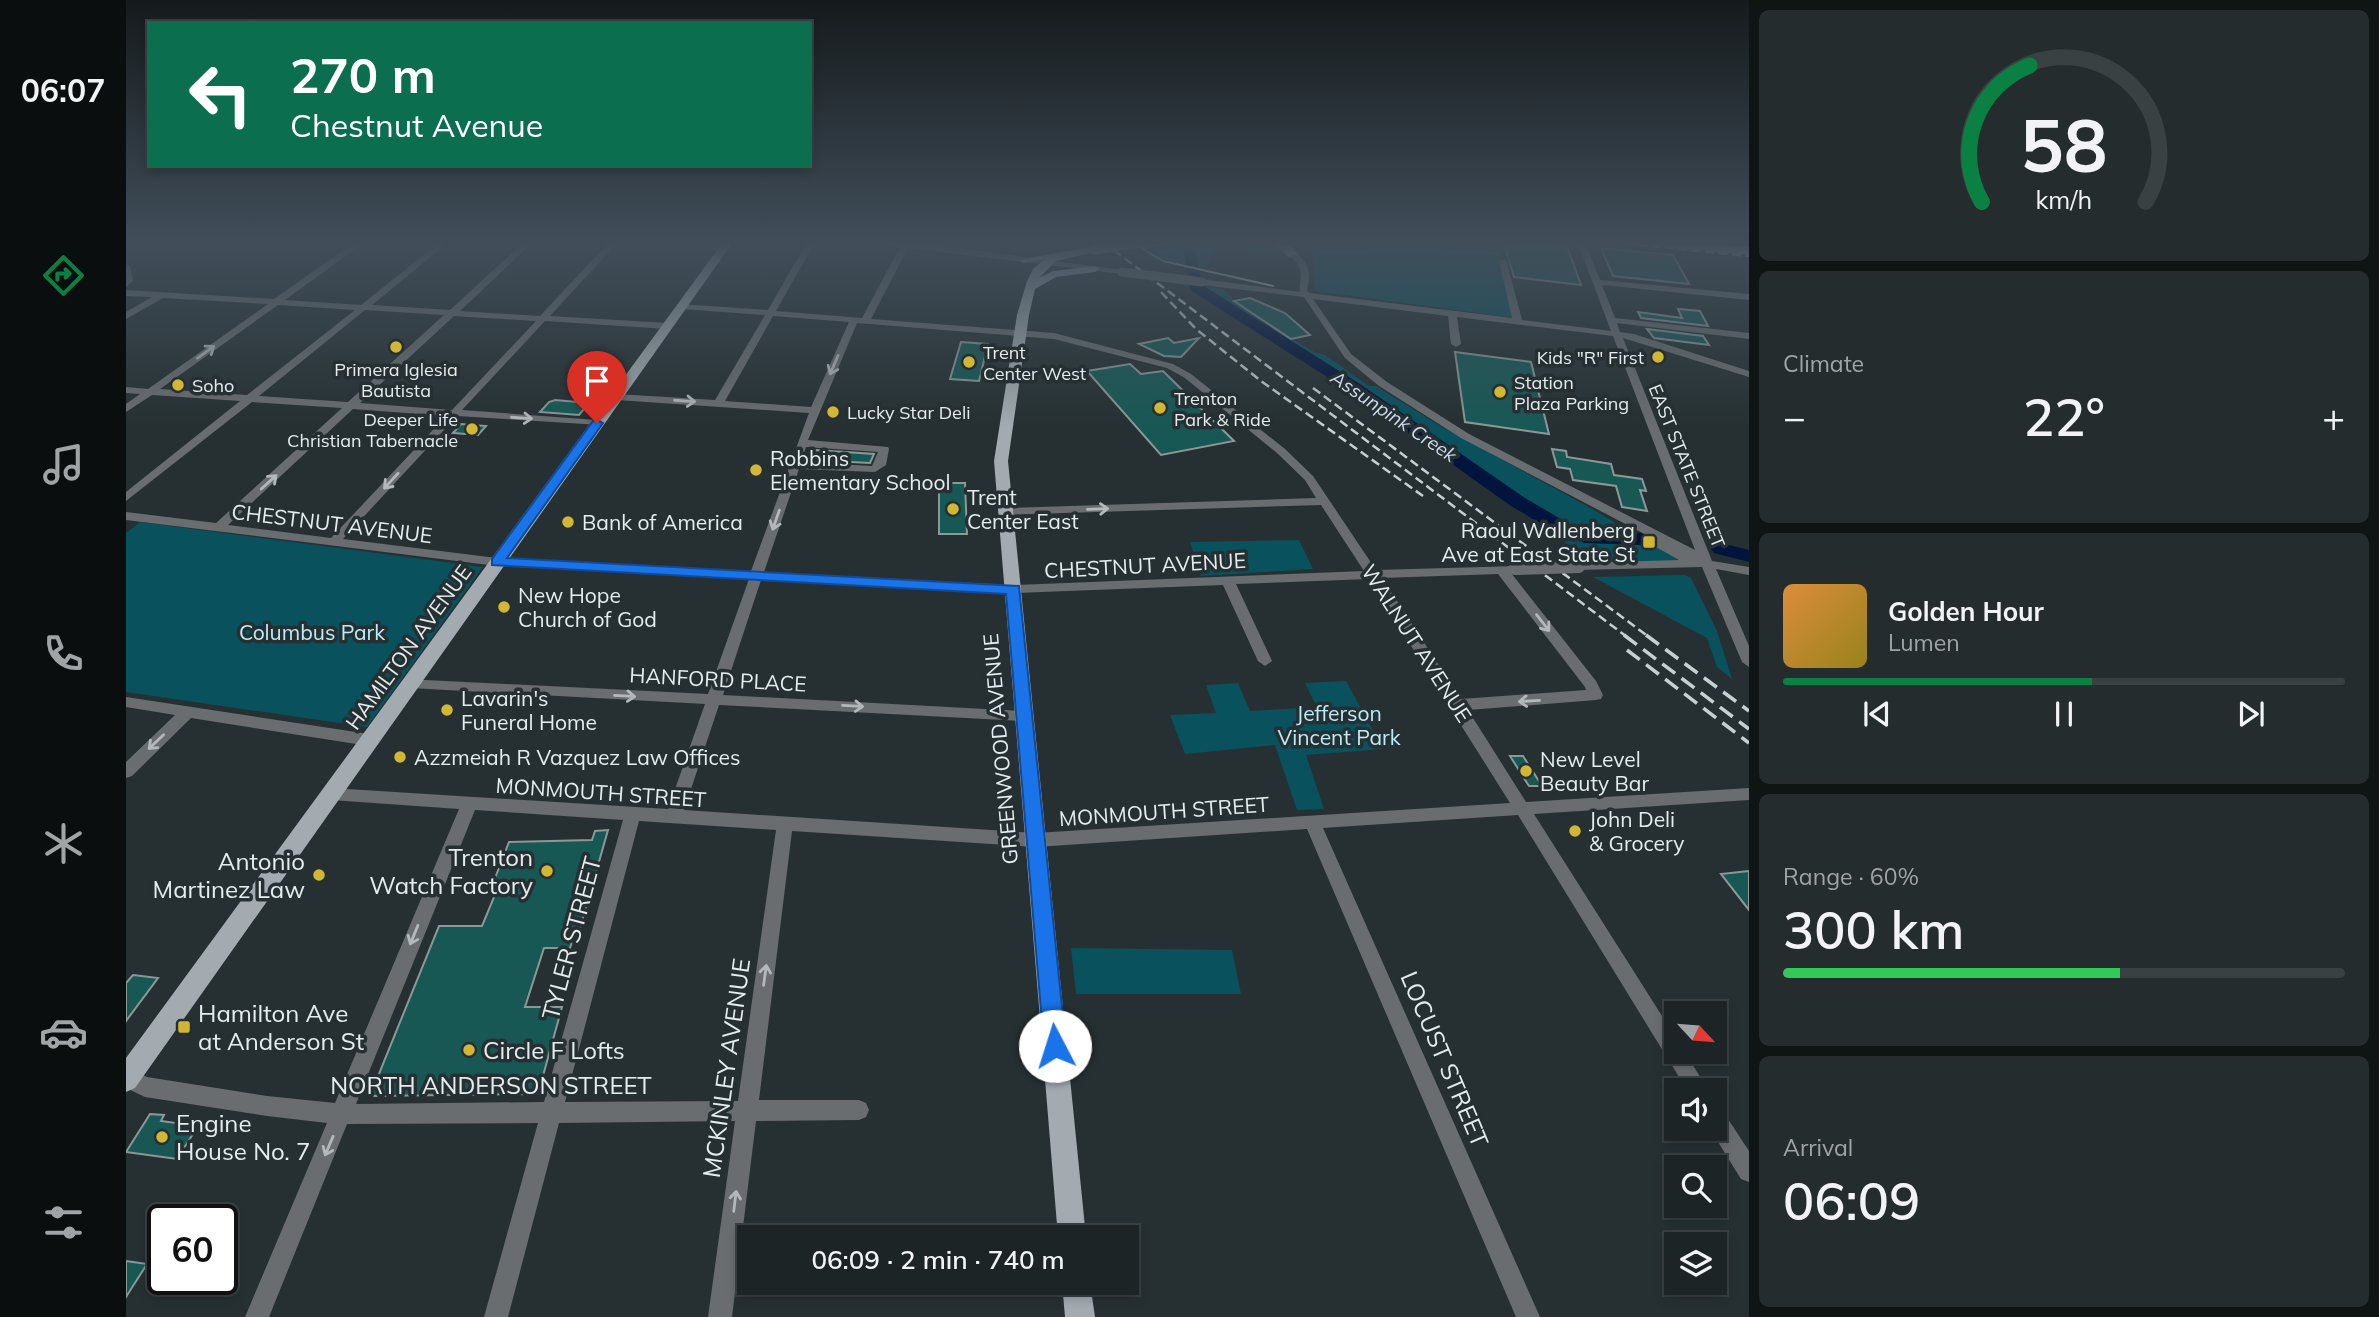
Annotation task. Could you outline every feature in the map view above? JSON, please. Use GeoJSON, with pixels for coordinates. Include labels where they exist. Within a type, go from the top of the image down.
{"type":"FeatureCollection","features":[{"type":"Feature","properties":{"kind":"main road","name":"HAMILTON AVENUE"},"geometry":{"type":"LineString","coordinates":[[126,1078],[684,303]]}},
{"type":"Feature","properties":{"kind":"main road","name":"GREENWOOD AVENUE"},"geometry":{"type":"LineString","coordinates":[[1026,303],[1001,461],[1071,1225]]}},
{"type":"Feature","properties":{"kind":"main road"},"geometry":{"type":"LineString","coordinates":[[1077,1295],[1080,1317]]}},
{"type":"Feature","properties":{"kind":"street"},"geometry":{"type":"LineString","coordinates":[[126,316],[147,303]]}},
{"type":"Feature","properties":{"kind":"street"},"geometry":{"type":"LineString","coordinates":[[126,409],[275,303]]}},
{"type":"Feature","properties":{"kind":"street"},"geometry":{"type":"LineString","coordinates":[[286,303],[667,326]]}},
{"type":"Feature","properties":{"kind":"street"},"geometry":{"type":"LineString","coordinates":[[126,498],[368,303]]}},
{"type":"Feature","properties":{"kind":"street"},"geometry":{"type":"LineString","coordinates":[[218,528],[462,303]]}},
{"type":"Feature","properties":{"kind":"street"},"geometry":{"type":"LineString","coordinates":[[334,542],[556,303]]}},
{"type":"Feature","properties":{"kind":"street"},"geometry":{"type":"LineString","coordinates":[[719,403],[776,303]]}},
{"type":"Feature","properties":{"kind":"street"},"geometry":{"type":"LineString","coordinates":[[865,321],[874,303]]}},
{"type":"Feature","properties":{"kind":"street"},"geometry":{"type":"LineString","coordinates":[[1312,303],[1348,356],[1404,399],[1471,439],[1625,520],[1650,530],[1667,534],[1679,531],[1686,527],[1687,516]]}},
{"type":"Feature","properties":{"kind":"street"},"geometry":{"type":"LineString","coordinates":[[1367,303],[1631,336],[1749,374]]}},
{"type":"Feature","properties":{"kind":"street"},"geometry":{"type":"LineString","coordinates":[[1513,303],[1518,323]]}},
{"type":"Feature","properties":{"kind":"street","name":"EAST STATE STREET"},"geometry":{"type":"LineString","coordinates":[[1604,303],[1687,516],[1749,662]]}},
{"type":"Feature","properties":{"kind":"street","name":"WALNUT AVENUE"},"geometry":{"type":"LineString","coordinates":[[682,306],[1074,339],[1181,371],[1298,466],[1325,501],[1457,705],[1690,1078]]}},
{"type":"Feature","properties":{"kind":"street"},"geometry":{"type":"LineString","coordinates":[[1452,314],[1456,344]]}},
{"type":"Feature","properties":{"kind":"street"},"geometry":{"type":"LineString","coordinates":[[673,818],[802,443],[854,320]]}},
{"type":"Feature","properties":{"kind":"street"},"geometry":{"type":"LineString","coordinates":[[1611,320],[1749,335]]}},
{"type":"Feature","properties":{"kind":"street"},"geometry":{"type":"LineString","coordinates":[[126,390],[597,423]]}},
{"type":"Feature","properties":{"kind":"street"},"geometry":{"type":"LineString","coordinates":[[617,397],[815,410]]}},
{"type":"Feature","properties":{"kind":"street"},"geometry":{"type":"LineString","coordinates":[[795,465],[875,468],[880,466],[884,449],[802,443]]}},
{"type":"Feature","properties":{"kind":"street"},"geometry":{"type":"LineString","coordinates":[[1006,512],[1325,501]]}},
{"type":"Feature","properties":{"kind":"street"},"geometry":{"type":"LineString","coordinates":[[126,526],[132,516]]}},
{"type":"Feature","properties":{"kind":"street","name":"CHESTNUT AVENUE"},"geometry":{"type":"LineString","coordinates":[[132,516],[497,562],[1013,589],[1508,569],[1708,564]]}},
{"type":"Feature","properties":{"kind":"street"},"geometry":{"type":"LineString","coordinates":[[1625,520],[1679,557],[1749,571]]}},
{"type":"Feature","properties":{"kind":"street"},"geometry":{"type":"LineString","coordinates":[[1650,530],[1708,564]]}},
{"type":"Feature","properties":{"kind":"street"},"geometry":{"type":"LineString","coordinates":[[1457,705],[1596,695],[1508,569]]}},
{"type":"Feature","properties":{"kind":"street"},"geometry":{"type":"LineString","coordinates":[[1228,581],[1265,661]]}},
{"type":"Feature","properties":{"kind":"street","name":"HANFORD PLACE"},"geometry":{"type":"LineString","coordinates":[[410,683],[1024,716]]}},
{"type":"Feature","properties":{"kind":"street"},"geometry":{"type":"LineString","coordinates":[[126,702],[369,740]]}},
{"type":"Feature","properties":{"kind":"street"},"geometry":{"type":"LineString","coordinates":[[126,772],[187,712]]}},
{"type":"Feature","properties":{"kind":"street","name":"MONMOUTH STREET"},"geometry":{"type":"LineString","coordinates":[[331,794],[632,816],[1036,840],[1749,794]]}},
{"type":"Feature","properties":{"kind":"street"},"geometry":{"type":"LineString","coordinates":[[257,1317],[469,805]]}},
{"type":"Feature","properties":{"kind":"street","name":"TYLER STREET"},"geometry":{"type":"LineString","coordinates":[[496,1317],[632,816]]}},
{"type":"Feature","properties":{"kind":"street","name":"LOCUST STREET"},"geometry":{"type":"LineString","coordinates":[[1313,823],[1528,1317]]}},
{"type":"Feature","properties":{"kind":"street","name":"MCKINLEY AVENUE"},"geometry":{"type":"LineString","coordinates":[[720,1317],[785,825]]}},
{"type":"Feature","properties":{"kind":"street","name":"NORTH ANDERSON STREET"},"geometry":{"type":"LineString","coordinates":[[126,1078],[145,1087],[268,1106],[343,1114],[859,1110]]}},
{"type":"Feature","properties":{"kind":"street"},"geometry":{"type":"LineString","coordinates":[[1727,1136],[1749,1171]]}},
{"type":"Feature","properties":{"kind":"green space"},"geometry":{"type":"Polygon","coordinates":[[[1214,303],[1238,303],[1264,321],[1249,324],[1214,303]]]}},
{"type":"Feature","properties":{"kind":"green space"},"geometry":{"type":"Polygon","coordinates":[[[1408,303],[1512,303],[1516,318],[1408,303]]]}},
{"type":"Feature","properties":{"kind":"green space"},"geometry":{"type":"Polygon","coordinates":[[[1275,328],[1314,352],[1325,355],[1369,386],[1376,386],[1442,427],[1585,505],[1682,562],[1575,565],[1563,554],[1566,537],[1518,508],[1338,380],[1260,331],[1275,328]]]}},
{"type":"Feature","properties":{"kind":"green space","name":"Columbus Park"},"geometry":{"type":"Polygon","coordinates":[[[140,522],[483,567],[367,727],[126,692],[126,533],[140,522]]]}},
{"type":"Feature","properties":{"kind":"green space"},"geometry":{"type":"Polygon","coordinates":[[[1299,540],[1313,569],[1201,576],[1190,542],[1299,540]]]}},
{"type":"Feature","properties":{"kind":"green space"},"geometry":{"type":"Polygon","coordinates":[[[1685,575],[1691,578],[1717,631],[1732,679],[1717,667],[1707,638],[1593,577],[1685,575]]]}},
{"type":"Feature","properties":{"kind":"green space","name":"Jefferson Vincent Park"},"geometry":{"type":"Polygon","coordinates":[[[1346,681],[1383,749],[1306,755],[1324,809],[1297,810],[1275,745],[1185,754],[1170,715],[1216,713],[1206,685],[1238,683],[1250,711],[1317,707],[1305,683],[1346,681]]]}},
{"type":"Feature","properties":{"kind":"green space"},"geometry":{"type":"Polygon","coordinates":[[[1071,948],[1232,950],[1241,994],[1076,994],[1071,948]]]}},
{"type":"Feature","properties":{"kind":"building"},"geometry":{"type":"Polygon","coordinates":[[[1238,303],[1263,303],[1285,313],[1310,335],[1291,339],[1238,303]]]}},
{"type":"Feature","properties":{"kind":"building"},"geometry":{"type":"Polygon","coordinates":[[[1678,309],[1700,311],[1708,326],[1641,318],[1638,312],[1682,318],[1678,309]]]}},
{"type":"Feature","properties":{"kind":"building"},"geometry":{"type":"Polygon","coordinates":[[[1647,329],[1703,336],[1709,345],[1654,338],[1647,329]]]}},
{"type":"Feature","properties":{"kind":"building"},"geometry":{"type":"Polygon","coordinates":[[[1168,338],[1174,343],[1199,338],[1181,357],[1164,356],[1139,344],[1168,338]]]}},
{"type":"Feature","properties":{"kind":"building","name":"Trent Center West"},"geometry":{"type":"Polygon","coordinates":[[[961,342],[988,344],[979,381],[950,379],[961,342]]]}},
{"type":"Feature","properties":{"kind":"building","name":"Station Plaza Parking"},"geometry":{"type":"Polygon","coordinates":[[[1455,352],[1531,362],[1549,434],[1465,422],[1455,352]]]}},
{"type":"Feature","properties":{"kind":"building","name":"Trenton Park & Ride"},"geometry":{"type":"Polygon","coordinates":[[[1130,364],[1141,374],[1163,371],[1234,441],[1161,455],[1087,371],[1130,364]]]}},
{"type":"Feature","properties":{"kind":"building"},"geometry":{"type":"Polygon","coordinates":[[[555,400],[589,403],[579,415],[540,412],[549,402],[555,400]]]}},
{"type":"Feature","properties":{"kind":"building","name":"Deeper Life Christian Tabernacle"},"geometry":{"type":"Polygon","coordinates":[[[461,424],[486,426],[478,435],[453,433],[461,424]]]}},
{"type":"Feature","properties":{"kind":"building"},"geometry":{"type":"Polygon","coordinates":[[[1552,449],[1566,451],[1567,457],[1611,464],[1614,475],[1642,479],[1646,491],[1640,490],[1647,511],[1622,507],[1616,486],[1573,480],[1570,469],[1557,467],[1552,449]]]}},
{"type":"Feature","properties":{"kind":"building"},"geometry":{"type":"Polygon","coordinates":[[[816,450],[874,454],[870,463],[813,460],[816,450]]]}},
{"type":"Feature","properties":{"kind":"building","name":"Trent Center East"},"geometry":{"type":"Polygon","coordinates":[[[939,483],[965,483],[967,534],[939,534],[939,483]]]}},
{"type":"Feature","properties":{"kind":"building","name":"New Level Beauty Bar"},"geometry":{"type":"Polygon","coordinates":[[[1510,756],[1523,756],[1542,786],[1529,786],[1510,756]]]}},
{"type":"Feature","properties":{"kind":"building","name":"Circle F Lofts"},"geometry":{"type":"Polygon","coordinates":[[[608,830],[579,932],[575,933],[570,948],[544,948],[525,1007],[562,1007],[538,1094],[370,1096],[439,926],[482,926],[497,890],[490,891],[509,842],[592,840],[595,831],[608,830]]]}},
{"type":"Feature","properties":{"kind":"building"},"geometry":{"type":"Polygon","coordinates":[[[1749,871],[1749,910],[1721,874],[1749,871]]]}},
{"type":"Feature","properties":{"kind":"building"},"geometry":{"type":"Polygon","coordinates":[[[133,975],[158,978],[126,1021],[126,983],[133,975]]]}},
{"type":"Feature","properties":{"kind":"building","name":"Engine House No. 7"},"geometry":{"type":"Polygon","coordinates":[[[150,1114],[164,1115],[161,1121],[198,1126],[177,1159],[126,1152],[150,1114]]]}},
{"type":"Feature","properties":{"kind":"building"},"geometry":{"type":"Polygon","coordinates":[[[126,1261],[147,1264],[126,1297],[126,1261]]]}},
{"type":"Feature","properties":{"kind":"waterway","name":"Assunpink Creek"},"geometry":{"type":"LineString","coordinates":[[1221,303],[1354,387],[1518,502],[1564,529],[1585,537],[1640,539]]}},
{"type":"Feature","properties":{"kind":"waterway","name":"Assunpink Creek"},"geometry":{"type":"LineString","coordinates":[[1721,549],[1749,556]]}},
{"type":"Feature","properties":{"kind":"railway"},"geometry":{"type":"LineString","coordinates":[[1172,303],[1196,329],[1261,381],[1423,496]]}},
{"type":"Feature","properties":{"kind":"railway"},"geometry":{"type":"LineString","coordinates":[[1185,303],[1627,637]]}},
{"type":"Feature","properties":{"kind":"railway"},"geometry":{"type":"LineString","coordinates":[[1313,388],[1649,637]]}},
{"type":"Feature","properties":{"kind":"railway"},"geometry":{"type":"LineString","coordinates":[[1624,635],[1749,729]]}},
{"type":"Feature","properties":{"kind":"railway"},"geometry":{"type":"LineString","coordinates":[[1646,635],[1749,711]]}},
{"type":"Feature","properties":{"kind":"railway"},"geometry":{"type":"LineString","coordinates":[[1627,650],[1749,743]]}},
{"type":"Feature","properties":{"kind":"place","name":"Primera Iglesia Bautista"},"geometry":{"type":"Point","coordinates":[396,347]}},
{"type":"Feature","properties":{"kind":"place","name":"Kids \"R\" First"},"geometry":{"type":"Point","coordinates":[1658,357]}},
{"type":"Feature","properties":{"kind":"place","name":"Trent Center West"},"geometry":{"type":"Point","coordinates":[969,362]}},
{"type":"Feature","properties":{"kind":"place","name":"Soho"},"geometry":{"type":"Point","coordinates":[178,385]}},
{"type":"Feature","properties":{"kind":"place","name":"Station Plaza Parking"},"geometry":{"type":"Point","coordinates":[1500,392]}},
{"type":"Feature","properties":{"kind":"place","name":"Trenton Park & Ride"},"geometry":{"type":"Point","coordinates":[1160,408]}},
{"type":"Feature","properties":{"kind":"place","name":"Lucky Star Deli"},"geometry":{"type":"Point","coordinates":[833,412]}},
{"type":"Feature","properties":{"kind":"place","name":"Deeper Life Christian Tabernacle"},"geometry":{"type":"Point","coordinates":[472,429]}},
{"type":"Feature","properties":{"kind":"place","name":"Robbins Elementary School"},"geometry":{"type":"Point","coordinates":[756,470]}},
{"type":"Feature","properties":{"kind":"place","name":"Trent Center East"},"geometry":{"type":"Point","coordinates":[953,509]}},
{"type":"Feature","properties":{"kind":"place","name":"Bank of America"},"geometry":{"type":"Point","coordinates":[568,522]}},
{"type":"Feature","properties":{"kind":"place","name":"Raoul Wallenberg Ave at East State St"},"geometry":{"type":"Point","coordinates":[1649,542]}},
{"type":"Feature","properties":{"kind":"place","name":"New Hope Church of God"},"geometry":{"type":"Point","coordinates":[504,607]}},
{"type":"Feature","properties":{"kind":"place","name":"Lavarin's Funeral Home"},"geometry":{"type":"Point","coordinates":[447,710]}},
{"type":"Feature","properties":{"kind":"place","name":"Azzmeiah R Vazquez Law Offices"},"geometry":{"type":"Point","coordinates":[400,757]}},
{"type":"Feature","properties":{"kind":"place","name":"New Level Beauty Bar"},"geometry":{"type":"Point","coordinates":[1526,771]}},
{"type":"Feature","properties":{"kind":"place","name":"John Deli & Grocery"},"geometry":{"type":"Point","coordinates":[1575,831]}},
{"type":"Feature","properties":{"kind":"place","name":"Trenton Watch Factory"},"geometry":{"type":"Point","coordinates":[547,871]}},
{"type":"Feature","properties":{"kind":"place","name":"Antonio Martinez Law"},"geometry":{"type":"Point","coordinates":[319,875]}},
{"type":"Feature","properties":{"kind":"place","name":"Hamilton Ave at Anderson St"},"geometry":{"type":"Point","coordinates":[184,1027]}},
{"type":"Feature","properties":{"kind":"place","name":"Circle F Lofts"},"geometry":{"type":"Point","coordinates":[469,1050]}},
{"type":"Feature","properties":{"kind":"place","name":"Engine House No. 7"},"geometry":{"type":"Point","coordinates":[162,1137]}},
{"type":"Feature","properties":{"kind":"route"},"geometry":{"type":"LineString","coordinates":[[597,423],[497,562],[1013,589],[1055,1046]]}}]}
